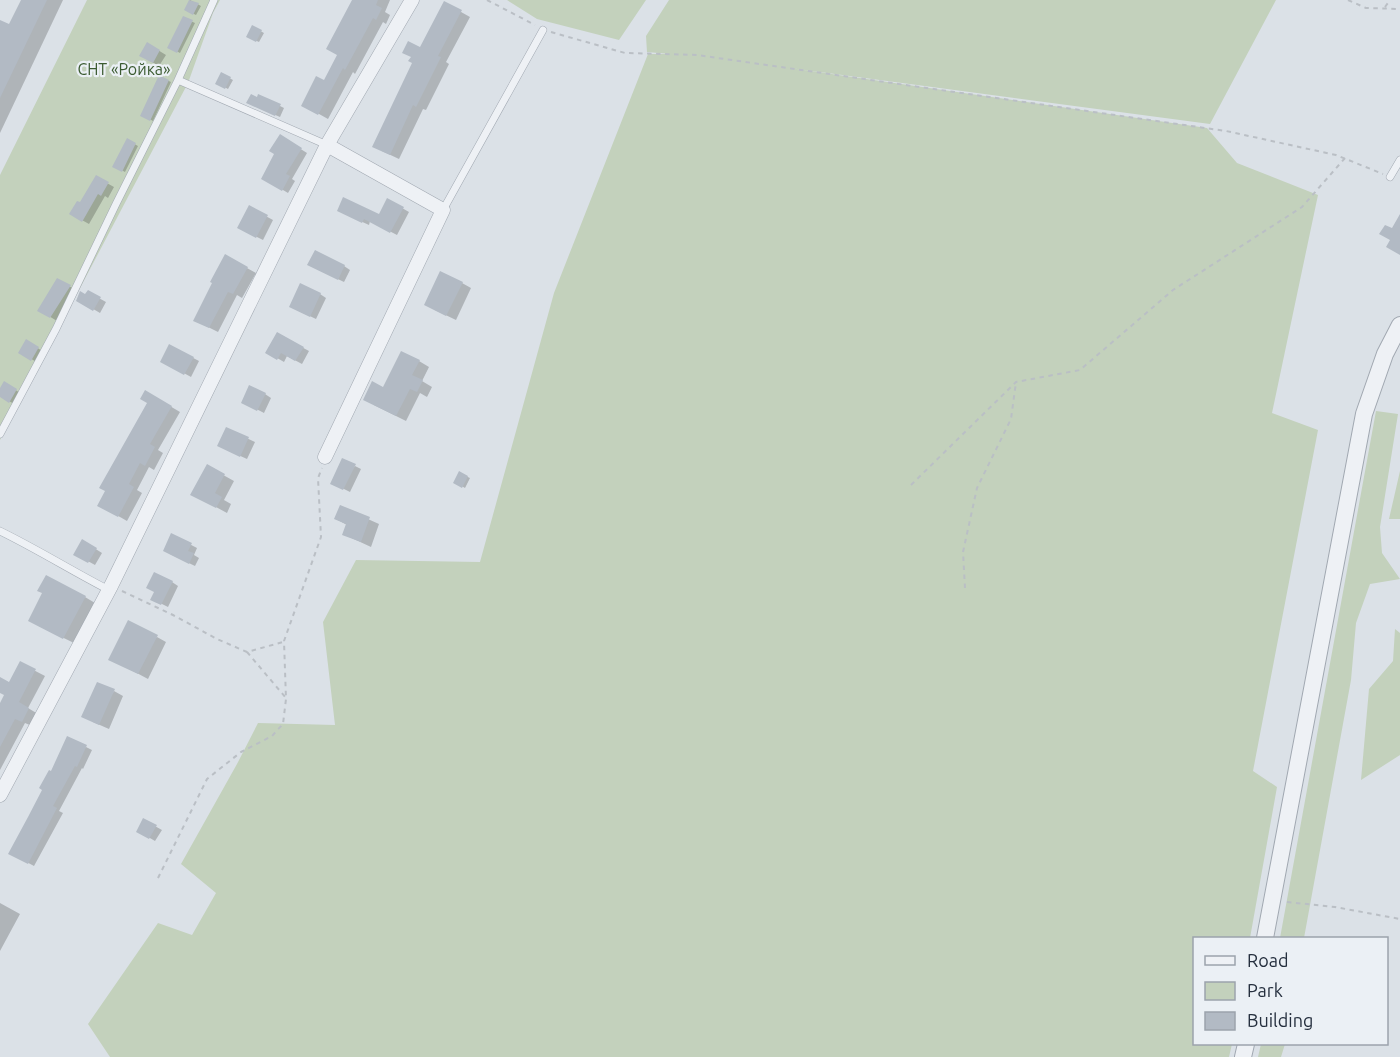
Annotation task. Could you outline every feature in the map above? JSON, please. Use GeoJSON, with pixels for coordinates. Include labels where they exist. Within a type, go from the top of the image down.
{"type":"FeatureCollection","features":[{"type":"Feature","properties":{"kind":"street"},"geometry":{"type":"LineString","coordinates":[[0,795],[110,588],[327,145],[412,0]]}},
{"type":"Feature","properties":{"kind":"street"},"geometry":{"type":"LineString","coordinates":[[325,457],[443,210],[327,145]]}},
{"type":"Feature","properties":{"kind":"street"},"geometry":{"type":"LineString","coordinates":[[1265,937],[1364,414],[1385,354],[1400,325]]}},
{"type":"Feature","properties":{"kind":"lane"},"geometry":{"type":"LineString","coordinates":[[0,434],[56,329],[178,80],[214,0]]}},
{"type":"Feature","properties":{"kind":"lane"},"geometry":{"type":"LineString","coordinates":[[443,210],[543,30]]}},
{"type":"Feature","properties":{"kind":"lane"},"geometry":{"type":"LineString","coordinates":[[178,80],[327,145]]}},
{"type":"Feature","properties":{"kind":"lane"},"geometry":{"type":"LineString","coordinates":[[1390,177],[1400,160]]}},
{"type":"Feature","properties":{"kind":"lane"},"geometry":{"type":"LineString","coordinates":[[0,531],[31,546],[69,569],[110,588]]}},
{"type":"Feature","properties":{"kind":"path"},"geometry":{"type":"LineString","coordinates":[[487,0],[543,30],[625,53],[698,55],[1226,131],[1336,155],[1390,177]]}},
{"type":"Feature","properties":{"kind":"path"},"geometry":{"type":"LineString","coordinates":[[1348,0],[1366,8],[1400,9]]}},
{"type":"Feature","properties":{"kind":"path"},"geometry":{"type":"LineString","coordinates":[[1385,7],[1390,0]]}},
{"type":"Feature","properties":{"kind":"path"},"geometry":{"type":"LineString","coordinates":[[911,485],[1016,382],[1080,370],[1173,290],[1302,207],[1346,158]]}},
{"type":"Feature","properties":{"kind":"path"},"geometry":{"type":"LineString","coordinates":[[965,588],[963,552],[977,488],[1011,418],[1016,382]]}},
{"type":"Feature","properties":{"kind":"path"},"geometry":{"type":"LineString","coordinates":[[158,878],[207,779],[242,752],[272,736],[283,724],[286,699],[284,641],[321,537],[318,478],[325,457]]}},
{"type":"Feature","properties":{"kind":"path"},"geometry":{"type":"LineString","coordinates":[[110,588],[173,615],[247,652],[286,699]]}},
{"type":"Feature","properties":{"kind":"path"},"geometry":{"type":"LineString","coordinates":[[247,652],[284,641]]}},
{"type":"Feature","properties":{"kind":"path"},"geometry":{"type":"LineString","coordinates":[[1272,901],[1335,907],[1400,919]]}},
{"type":"Feature","properties":{"kind":"green space","name":"СНТ «Ройка»"},"geometry":{"type":"Polygon","coordinates":[[[87,0],[220,0],[213,13],[188,83],[0,440],[0,175],[87,0]]]}},
{"type":"Feature","properties":{"kind":"green space"},"geometry":{"type":"Polygon","coordinates":[[[507,0],[646,0],[619,40],[537,19],[507,0]]]}},
{"type":"Feature","properties":{"kind":"green space"},"geometry":{"type":"Polygon","coordinates":[[[669,0],[1276,0],[1210,124],[790,68],[1207,128],[1237,163],[1318,195],[1272,413],[1318,430],[1253,771],[1277,787],[1250,937],[1193,937],[1193,1045],[1232,1045],[1229,1057],[110,1057],[88,1024],[158,923],[192,935],[216,893],[181,864],[258,723],[335,725],[323,622],[356,560],[480,562],[554,293],[648,54],[670,54],[647,52],[646,36],[669,0]]]}},
{"type":"Feature","properties":{"kind":"green space"},"geometry":{"type":"Polygon","coordinates":[[[1376,411],[1398,414],[1380,527],[1382,553],[1400,579],[1370,584],[1356,623],[1351,680],[1304,937],[1280,937],[1376,411]]]}},
{"type":"Feature","properties":{"kind":"green space"},"geometry":{"type":"Polygon","coordinates":[[[1400,471],[1400,519],[1389,519],[1400,471]]]}},
{"type":"Feature","properties":{"kind":"green space"},"geometry":{"type":"Polygon","coordinates":[[[1395,629],[1400,633],[1400,755],[1361,780],[1369,689],[1393,661],[1395,629]]]}},
{"type":"Feature","properties":{"kind":"green space"},"geometry":{"type":"Polygon","coordinates":[[[1261,1045],[1285,1045],[1281,1057],[1258,1057],[1261,1045]]]}},
{"type":"Feature","properties":{"kind":"building"},"geometry":{"type":"Polygon","coordinates":[[[21,0],[47,0],[0,98],[0,20],[9,24],[21,0]]]}},
{"type":"Feature","properties":{"kind":"building"},"geometry":{"type":"Polygon","coordinates":[[[189,0],[199,3],[193,15],[184,10],[189,0]]]}},
{"type":"Feature","properties":{"kind":"building"},"geometry":{"type":"Polygon","coordinates":[[[352,0],[378,0],[376,5],[382,8],[376,20],[373,18],[345,70],[343,68],[318,115],[301,106],[316,76],[324,80],[337,55],[326,49],[352,0]]]}},
{"type":"Feature","properties":{"kind":"building"},"geometry":{"type":"Polygon","coordinates":[[[444,1],[462,10],[438,56],[441,57],[416,107],[413,105],[390,155],[372,147],[412,63],[408,61],[411,57],[402,53],[408,41],[420,47],[444,1]]]}},
{"type":"Feature","properties":{"kind":"building"},"geometry":{"type":"Polygon","coordinates":[[[183,16],[193,20],[177,53],[167,48],[183,16]]]}},
{"type":"Feature","properties":{"kind":"building"},"geometry":{"type":"Polygon","coordinates":[[[252,25],[262,30],[256,42],[246,37],[252,25]]]}},
{"type":"Feature","properties":{"kind":"building"},"geometry":{"type":"Polygon","coordinates":[[[147,42],[160,50],[153,63],[139,56],[147,42]]]}},
{"type":"Feature","properties":{"kind":"building"},"geometry":{"type":"Polygon","coordinates":[[[221,72],[231,77],[225,89],[215,84],[221,72]]]}},
{"type":"Feature","properties":{"kind":"building"},"geometry":{"type":"Polygon","coordinates":[[[159,75],[169,80],[150,121],[140,116],[159,75]]]}},
{"type":"Feature","properties":{"kind":"building"},"geometry":{"type":"Polygon","coordinates":[[[251,94],[257,97],[258,94],[281,104],[275,116],[246,103],[251,94]]]}},
{"type":"Feature","properties":{"kind":"building"},"geometry":{"type":"Polygon","coordinates":[[[280,134],[302,148],[286,174],[290,176],[282,191],[261,179],[274,154],[269,151],[280,134]]]}},
{"type":"Feature","properties":{"kind":"building"},"geometry":{"type":"Polygon","coordinates":[[[127,138],[136,143],[122,172],[112,167],[127,138]]]}},
{"type":"Feature","properties":{"kind":"building"},"geometry":{"type":"Polygon","coordinates":[[[96,175],[109,182],[101,196],[98,194],[82,222],[69,214],[77,201],[80,202],[96,175]]]}},
{"type":"Feature","properties":{"kind":"building"},"geometry":{"type":"Polygon","coordinates":[[[343,197],[379,214],[387,198],[404,207],[390,233],[364,219],[362,223],[337,211],[343,197]]]}},
{"type":"Feature","properties":{"kind":"building"},"geometry":{"type":"Polygon","coordinates":[[[249,205],[268,215],[256,238],[237,228],[249,205]]]}},
{"type":"Feature","properties":{"kind":"building"},"geometry":{"type":"Polygon","coordinates":[[[1400,214],[1400,255],[1386,247],[1390,240],[1379,234],[1385,225],[1392,228],[1400,214]]]}},
{"type":"Feature","properties":{"kind":"building"},"geometry":{"type":"Polygon","coordinates":[[[315,250],[345,265],[338,280],[307,265],[315,250]]]}},
{"type":"Feature","properties":{"kind":"building"},"geometry":{"type":"Polygon","coordinates":[[[225,254],[248,267],[233,294],[228,292],[209,328],[193,321],[225,254]]]}},
{"type":"Feature","properties":{"kind":"building"},"geometry":{"type":"Polygon","coordinates":[[[440,271],[463,282],[446,316],[424,305],[440,271]]]}},
{"type":"Feature","properties":{"kind":"building"},"geometry":{"type":"Polygon","coordinates":[[[57,278],[71,285],[50,318],[37,311],[57,278]]]}},
{"type":"Feature","properties":{"kind":"building"},"geometry":{"type":"Polygon","coordinates":[[[300,283],[321,293],[310,317],[289,307],[300,283]]]}},
{"type":"Feature","properties":{"kind":"building"},"geometry":{"type":"Polygon","coordinates":[[[88,290],[101,297],[93,311],[76,301],[80,291],[85,294],[88,290]]]}},
{"type":"Feature","properties":{"kind":"building"},"geometry":{"type":"Polygon","coordinates":[[[277,332],[304,347],[295,361],[281,353],[277,360],[265,353],[277,332]]]}},
{"type":"Feature","properties":{"kind":"building"},"geometry":{"type":"Polygon","coordinates":[[[26,339],[39,347],[31,361],[18,353],[26,339]]]}},
{"type":"Feature","properties":{"kind":"building"},"geometry":{"type":"Polygon","coordinates":[[[169,344],[194,357],[184,375],[160,362],[169,344]]]}},
{"type":"Feature","properties":{"kind":"building"},"geometry":{"type":"Polygon","coordinates":[[[401,351],[420,360],[412,375],[423,380],[417,392],[410,389],[396,416],[363,400],[372,381],[383,387],[401,351]]]}},
{"type":"Feature","properties":{"kind":"building"},"geometry":{"type":"Polygon","coordinates":[[[4,381],[17,389],[9,403],[0,397],[0,388],[4,381]]]}},
{"type":"Feature","properties":{"kind":"building"},"geometry":{"type":"Polygon","coordinates":[[[249,385],[266,393],[257,411],[241,403],[249,385]]]}},
{"type":"Feature","properties":{"kind":"building"},"geometry":{"type":"Polygon","coordinates":[[[145,390],[172,406],[150,444],[155,447],[145,466],[140,463],[129,484],[134,487],[118,517],[97,506],[105,491],[99,488],[147,403],[140,399],[145,390]]]}},
{"type":"Feature","properties":{"kind":"building"},"geometry":{"type":"Polygon","coordinates":[[[226,427],[249,437],[240,457],[217,446],[226,427]]]}},
{"type":"Feature","properties":{"kind":"building"},"geometry":{"type":"Polygon","coordinates":[[[342,458],[356,464],[343,490],[330,484],[342,458]]]}},
{"type":"Feature","properties":{"kind":"building"},"geometry":{"type":"Polygon","coordinates":[[[207,464],[225,474],[215,493],[222,497],[216,508],[190,495],[207,464]]]}},
{"type":"Feature","properties":{"kind":"building"},"geometry":{"type":"Polygon","coordinates":[[[459,471],[468,476],[462,488],[453,483],[459,471]]]}},
{"type":"Feature","properties":{"kind":"building"},"geometry":{"type":"Polygon","coordinates":[[[340,505],[370,517],[361,542],[342,535],[346,524],[334,519],[340,505]]]}},
{"type":"Feature","properties":{"kind":"building"},"geometry":{"type":"Polygon","coordinates":[[[171,533],[192,543],[188,551],[194,553],[189,564],[163,551],[171,533]]]}},
{"type":"Feature","properties":{"kind":"building"},"geometry":{"type":"Polygon","coordinates":[[[82,539],[97,548],[88,563],[73,555],[82,539]]]}},
{"type":"Feature","properties":{"kind":"building"},"geometry":{"type":"Polygon","coordinates":[[[154,572],[173,581],[161,605],[150,600],[154,592],[146,588],[154,572]]]}},
{"type":"Feature","properties":{"kind":"building"},"geometry":{"type":"Polygon","coordinates":[[[46,575],[86,596],[63,639],[28,621],[42,593],[37,591],[46,575]]]}},
{"type":"Feature","properties":{"kind":"building"},"geometry":{"type":"Polygon","coordinates":[[[128,620],[158,635],[138,674],[108,660],[128,620]]]}},
{"type":"Feature","properties":{"kind":"building"},"geometry":{"type":"Polygon","coordinates":[[[20,661],[36,669],[19,702],[29,708],[22,722],[15,719],[0,747],[0,703],[4,695],[0,693],[0,677],[9,682],[20,661]]]}},
{"type":"Feature","properties":{"kind":"building"},"geometry":{"type":"Polygon","coordinates":[[[97,682],[115,689],[99,725],[81,717],[97,682]]]}},
{"type":"Feature","properties":{"kind":"building"},"geometry":{"type":"Polygon","coordinates":[[[67,736],[87,745],[77,767],[75,766],[53,806],[57,808],[28,864],[8,854],[67,736]]]}},
{"type":"Feature","properties":{"kind":"building"},"geometry":{"type":"Polygon","coordinates":[[[143,818],[157,825],[149,839],[136,832],[143,818]]]}}]}
